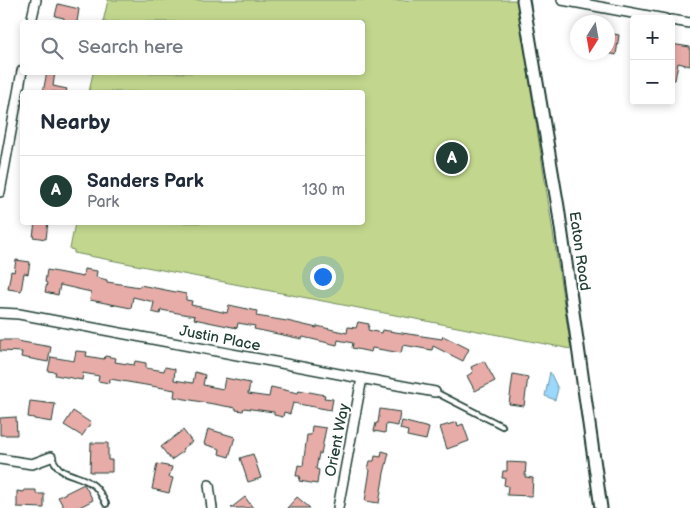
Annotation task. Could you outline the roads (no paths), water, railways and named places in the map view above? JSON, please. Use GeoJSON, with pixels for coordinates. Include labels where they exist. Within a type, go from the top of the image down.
{"type":"FeatureCollection","features":[{"type":"Feature","properties":{"kind":"street"},"geometry":{"type":"LineString","coordinates":[[31,20],[36,0]]}},
{"type":"Feature","properties":{"kind":"street","name":"Eaton Road"},"geometry":{"type":"LineString","coordinates":[[524,0],[558,207],[601,508]]}},
{"type":"Feature","properties":{"kind":"street"},"geometry":{"type":"LineString","coordinates":[[562,0],[643,15]]}},
{"type":"Feature","properties":{"kind":"street"},"geometry":{"type":"LineString","coordinates":[[675,21],[690,23]]}},
{"type":"Feature","properties":{"kind":"street"},"geometry":{"type":"LineString","coordinates":[[0,192],[21,75]]}},
{"type":"Feature","properties":{"kind":"street","name":"Justin Place"},"geometry":{"type":"LineString","coordinates":[[0,313],[29,316],[435,392]]}},
{"type":"Feature","properties":{"kind":"street","name":"Orient Way"},"geometry":{"type":"LineString","coordinates":[[338,508],[362,378]]}},
{"type":"Feature","properties":{"kind":"street"},"geometry":{"type":"LineString","coordinates":[[0,460],[32,464],[51,457]]}},
{"type":"Feature","properties":{"kind":"street"},"geometry":{"type":"LineString","coordinates":[[209,485],[212,508]]}},
{"type":"Feature","properties":{"kind":"lane"},"geometry":{"type":"LineString","coordinates":[[435,392],[502,426]]}},
{"type":"Feature","properties":{"kind":"lane"},"geometry":{"type":"LineString","coordinates":[[51,457],[60,470],[93,483],[106,504]]}},
{"type":"Feature","properties":{"kind":"water"},"geometry":{"type":"Polygon","coordinates":[[[550,372],[558,389],[555,400],[545,396],[550,372]]]}},
{"type":"Feature","properties":{"kind":"place","name":"Sanders Park"},"geometry":{"type":"Point","coordinates":[452,158]}}]}
